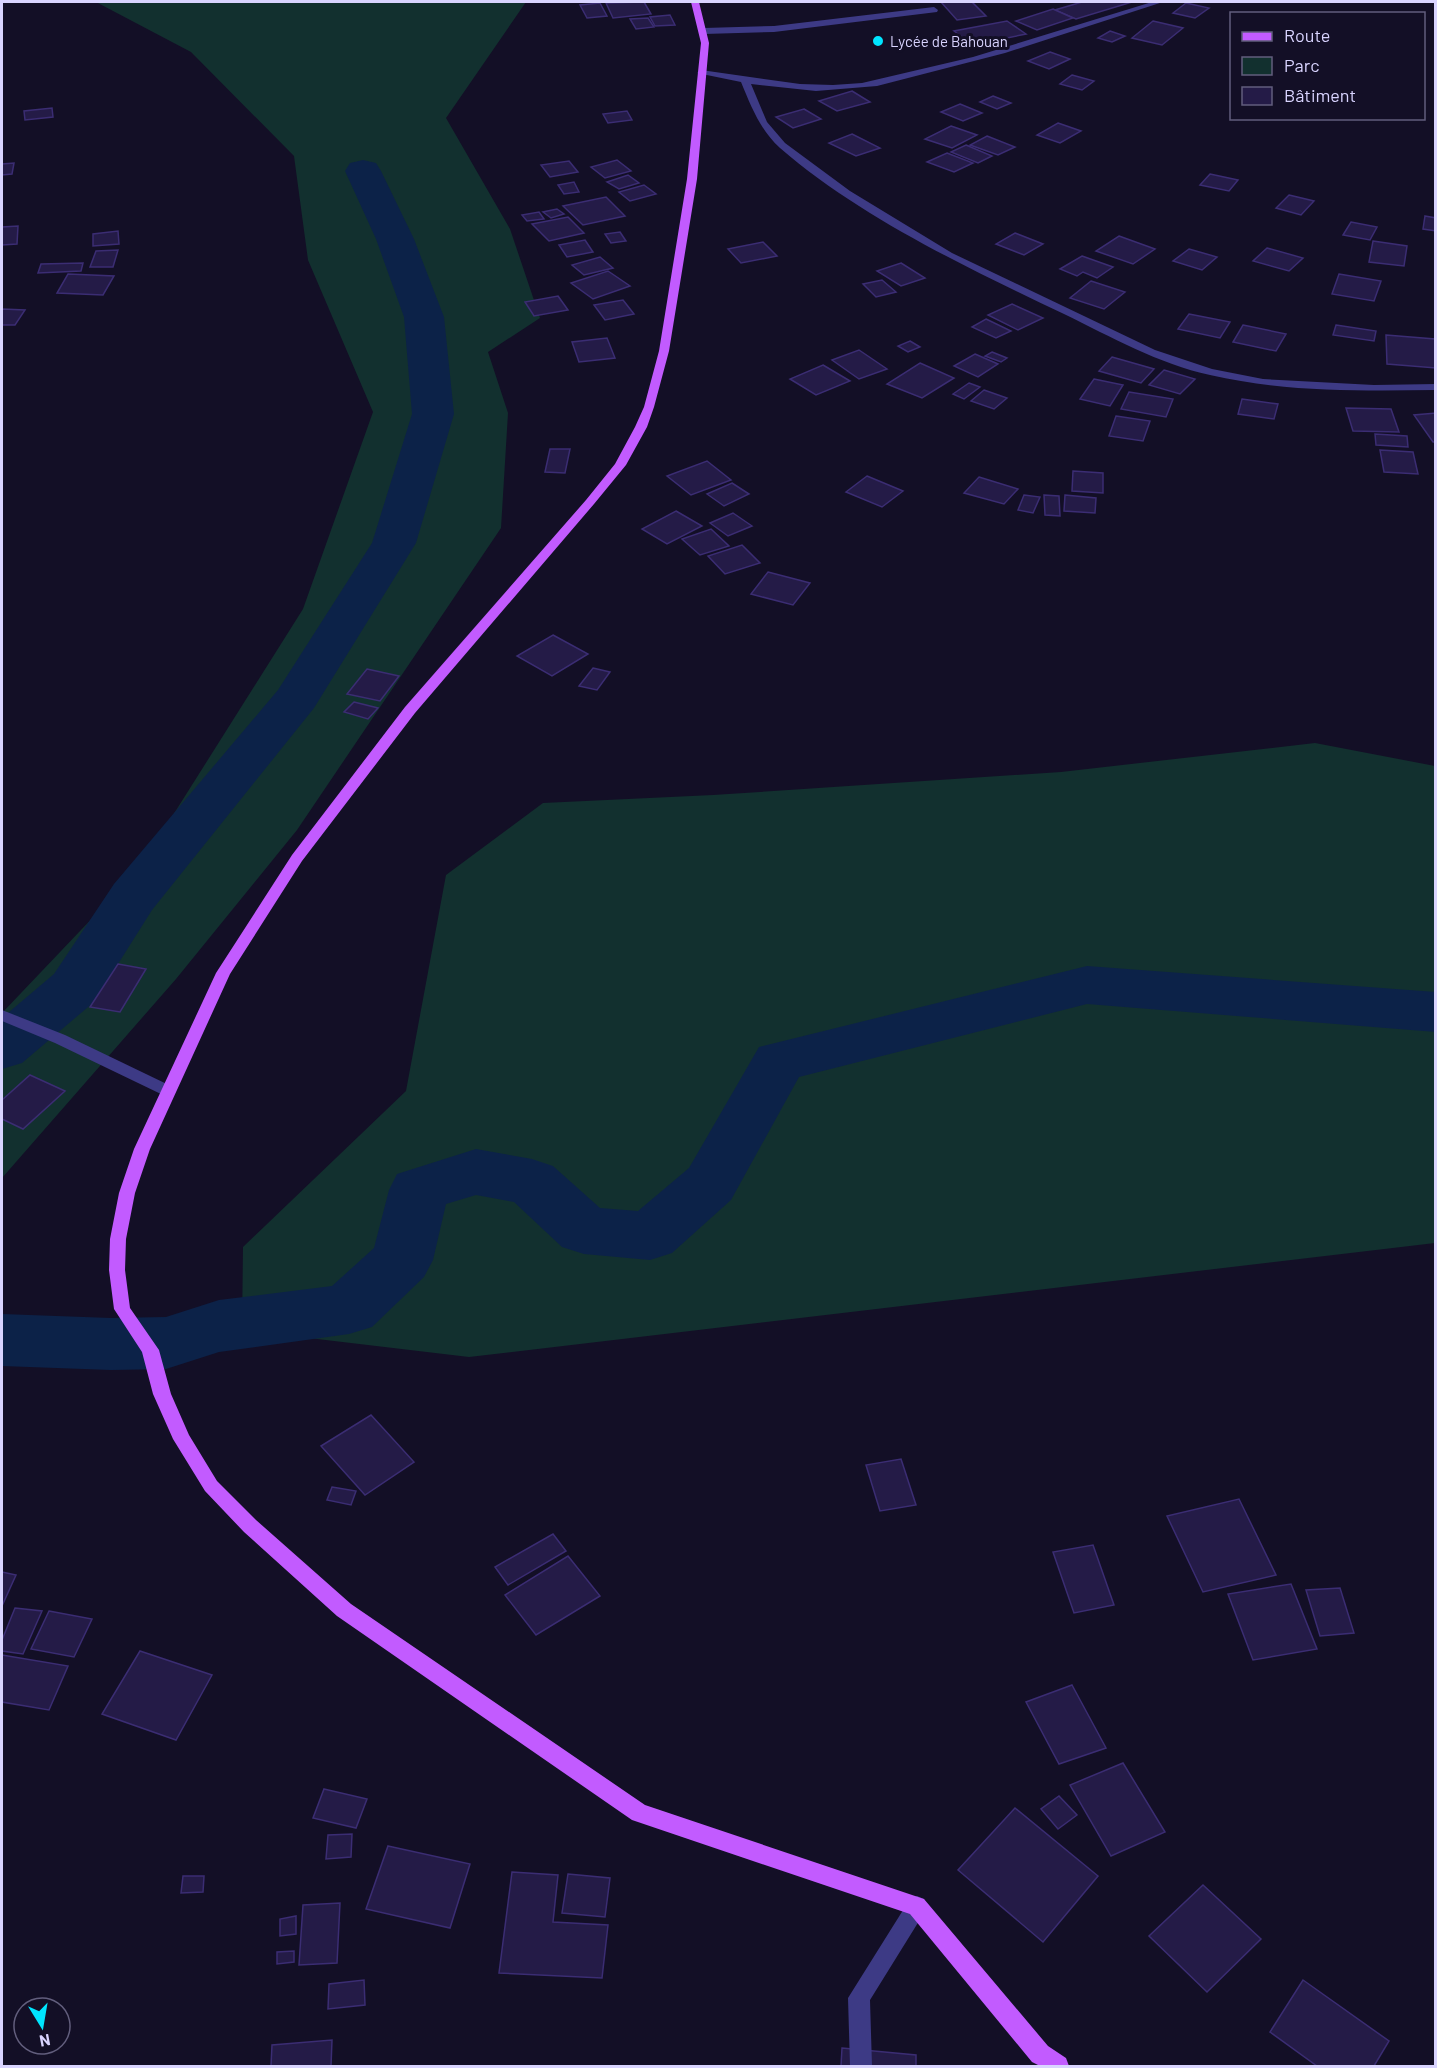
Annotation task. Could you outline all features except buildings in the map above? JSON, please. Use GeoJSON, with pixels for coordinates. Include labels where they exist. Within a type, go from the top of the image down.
{"type":"FeatureCollection","features":[{"type":"Feature","properties":{"kind":"main road"},"geometry":{"type":"LineString","coordinates":[[695,2],[704,31],[705,57],[701,74],[692,179],[664,351],[650,407],[632,446],[590,502],[410,710],[297,858],[223,973],[142,1149],[127,1193],[118,1239],[117,1270],[122,1309],[150,1350],[162,1394],[182,1439],[211,1486],[250,1526],[345,1610],[639,1813],[917,1906],[1040,2054],[1058,2067]]}},
{"type":"Feature","properties":{"kind":"street"},"geometry":{"type":"LineString","coordinates":[[701,74],[745,81],[834,88],[901,78],[1065,32],[1159,2]]}},
{"type":"Feature","properties":{"kind":"street"},"geometry":{"type":"LineString","coordinates":[[704,31],[765,30],[934,10]]}},
{"type":"Feature","properties":{"kind":"street"},"geometry":{"type":"LineString","coordinates":[[745,81],[763,123],[790,152],[833,184],[902,229],[948,255],[1133,344],[1210,372],[1263,382],[1297,386],[1436,387]]}},
{"type":"Feature","properties":{"kind":"street"},"geometry":{"type":"LineString","coordinates":[[2,1015],[60,1039],[168,1091]]}},
{"type":"Feature","properties":{"kind":"street"},"geometry":{"type":"LineString","coordinates":[[861,2067],[859,1998],[917,1906]]}},
{"type":"Feature","properties":{"kind":"green space"},"geometry":{"type":"Polygon","coordinates":[[[96,2],[526,2],[446,118],[510,229],[540,318],[488,352],[508,413],[501,528],[297,830],[176,979],[2,1178],[2,1013],[139,869],[303,609],[373,412],[308,260],[294,156],[191,52],[96,2]]]}},
{"type":"Feature","properties":{"kind":"green space"},"geometry":{"type":"Polygon","coordinates":[[[1315,743],[1435,766],[1435,1243],[469,1357],[242,1330],[243,1247],[406,1091],[446,875],[543,803],[713,795],[1061,772],[1315,743]]]}},
{"type":"Feature","properties":{"kind":"waterway"},"geometry":{"type":"LineString","coordinates":[[2,1049],[74,988],[133,897],[297,698],[394,543],[433,414],[424,317],[395,239],[363,171]]}},
{"type":"Feature","properties":{"kind":"waterway"},"geometry":{"type":"LineString","coordinates":[[2,1340],[111,1344],[166,1343],[219,1326],[349,1309],[402,1260],[419,1190],[476,1172],[532,1182],[584,1230],[650,1236],[710,1184],[779,1062],[1087,985],[1436,1012]]}},
{"type":"Feature","properties":{"kind":"place","name":"Lycée de Bahouan"},"geometry":{"type":"Point","coordinates":[878,41]}}]}
